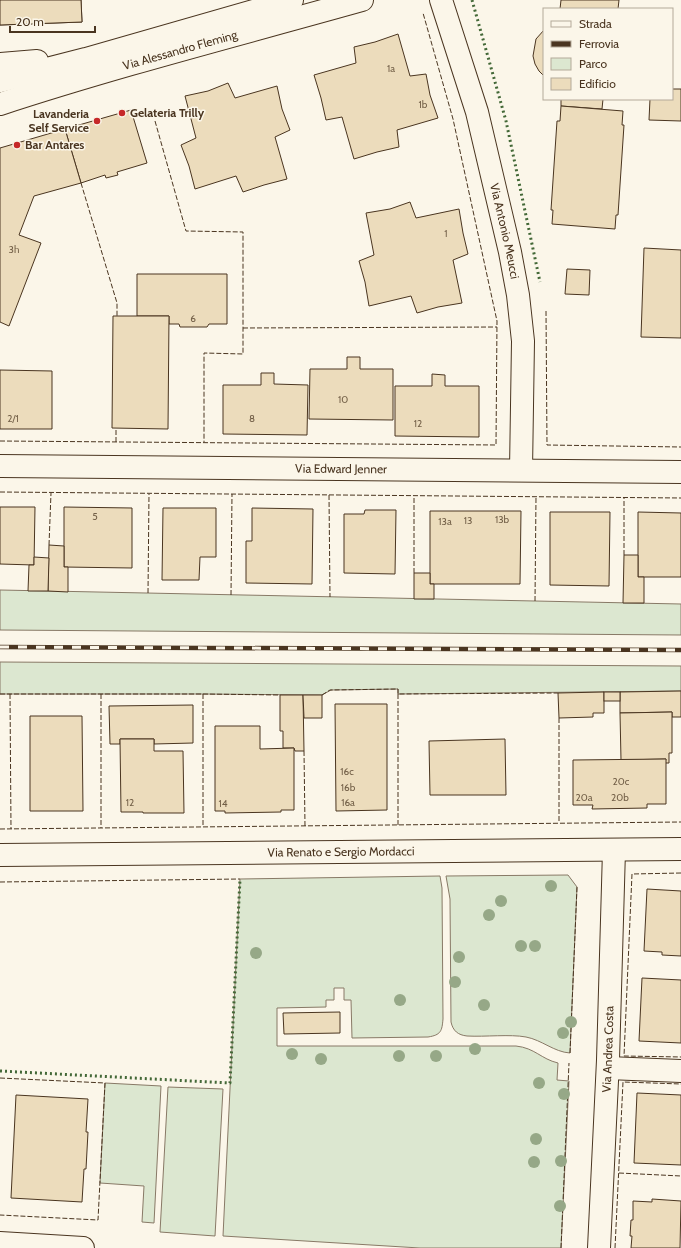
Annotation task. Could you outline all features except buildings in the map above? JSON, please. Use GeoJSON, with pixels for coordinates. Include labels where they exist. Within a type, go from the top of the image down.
{"type":"FeatureCollection","features":[{"type":"Feature","properties":{"kind":"street","name":"Via Alessandro Fleming"},"geometry":{"type":"LineString","coordinates":[[86,60],[292,0]]}},
{"type":"Feature","properties":{"kind":"street","name":"Via Alessandro Fleming"},"geometry":{"type":"LineString","coordinates":[[0,104],[108,71],[362,0]]}},
{"type":"Feature","properties":{"kind":"street","name":"Via Antonio Meucci"},"geometry":{"type":"LineString","coordinates":[[441,0],[477,112],[510,252],[518,295],[523,341],[522,470]]}},
{"type":"Feature","properties":{"kind":"street"},"geometry":{"type":"LineString","coordinates":[[0,64],[86,60]]}},
{"type":"Feature","properties":{"kind":"street"},"geometry":{"type":"LineString","coordinates":[[0,81],[86,60]]}},
{"type":"Feature","properties":{"kind":"street","name":"Via Edward Jenner"},"geometry":{"type":"LineString","coordinates":[[0,466],[681,472]]}},
{"type":"Feature","properties":{"kind":"street","name":"Via Renato e Sergio Mordacci"},"geometry":{"type":"LineString","coordinates":[[0,855],[681,849]]}},
{"type":"Feature","properties":{"kind":"street","name":"Via Andrea Costa"},"geometry":{"type":"LineString","coordinates":[[599,1248],[608,1068],[614,850]]}},
{"type":"Feature","properties":{"kind":"street"},"geometry":{"type":"LineString","coordinates":[[608,1068],[681,1071]]}},
{"type":"Feature","properties":{"kind":"street"},"geometry":{"type":"LineString","coordinates":[[0,1243],[83,1248]]}},
{"type":"Feature","properties":{"kind":"green space"},"geometry":{"type":"Polygon","coordinates":[[[0,590],[681,604],[681,635],[0,630],[0,590]]]}},
{"type":"Feature","properties":{"kind":"green space"},"geometry":{"type":"Polygon","coordinates":[[[0,662],[681,666],[681,691],[398,694],[398,689],[331,690],[322,695],[0,694],[0,662]]]}},
{"type":"Feature","properties":{"kind":"green space"},"geometry":{"type":"Polygon","coordinates":[[[568,875],[577,887],[570,1053],[526,1037],[467,1036],[459,1034],[453,1028],[451,1022],[450,899],[446,876],[568,875]]]}},
{"type":"Feature","properties":{"kind":"green space"},"geometry":{"type":"Polygon","coordinates":[[[440,876],[442,888],[443,1019],[440,1032],[436,1035],[428,1037],[352,1038],[351,1000],[344,1000],[344,988],[334,988],[334,1000],[326,1000],[326,1007],[277,1008],[277,1046],[516,1046],[533,1051],[558,1063],[557,1080],[569,1081],[561,1248],[420,1248],[223,1236],[240,879],[440,876]]]}},
{"type":"Feature","properties":{"kind":"green space"},"geometry":{"type":"Polygon","coordinates":[[[105,1083],[161,1086],[154,1223],[142,1222],[144,1186],[100,1183],[105,1083]]]}},
{"type":"Feature","properties":{"kind":"green space"},"geometry":{"type":"Polygon","coordinates":[[[168,1087],[223,1089],[215,1236],[160,1232],[168,1087]]]}},
{"type":"Feature","properties":{"kind":"railway"},"geometry":{"type":"LineString","coordinates":[[0,647],[681,650]]}},
{"type":"Feature","properties":{"kind":"hedge"},"geometry":{"type":"LineString","coordinates":[[472,0],[506,121],[540,282]]}},
{"type":"Feature","properties":{"kind":"hedge"},"geometry":{"type":"LineString","coordinates":[[0,1071],[230,1083],[240,879]]}},
{"type":"Feature","properties":{"kind":"fence"},"geometry":{"type":"LineString","coordinates":[[0,441],[496,445],[497,321],[453,119],[423,13]]}},
{"type":"Feature","properties":{"kind":"fence"},"geometry":{"type":"LineString","coordinates":[[155,121],[186,231],[243,232],[243,354],[204,353],[204,442]]}},
{"type":"Feature","properties":{"kind":"fence"},"geometry":{"type":"LineString","coordinates":[[81,183],[117,303],[117,316]]}},
{"type":"Feature","properties":{"kind":"fence"},"geometry":{"type":"LineString","coordinates":[[546,311],[547,445],[681,447]]}},
{"type":"Feature","properties":{"kind":"fence"},"geometry":{"type":"LineString","coordinates":[[243,328],[497,327]]}},
{"type":"Feature","properties":{"kind":"fence"},"geometry":{"type":"LineString","coordinates":[[116,428],[116,442]]}},
{"type":"Feature","properties":{"kind":"fence"},"geometry":{"type":"LineString","coordinates":[[0,492],[681,498]]}},
{"type":"Feature","properties":{"kind":"fence"},"geometry":{"type":"LineString","coordinates":[[49,545],[51,493]]}},
{"type":"Feature","properties":{"kind":"fence"},"geometry":{"type":"LineString","coordinates":[[148,593],[149,494]]}},
{"type":"Feature","properties":{"kind":"fence"},"geometry":{"type":"LineString","coordinates":[[231,595],[232,494]]}},
{"type":"Feature","properties":{"kind":"fence"},"geometry":{"type":"LineString","coordinates":[[329,495],[330,597]]}},
{"type":"Feature","properties":{"kind":"fence"},"geometry":{"type":"LineString","coordinates":[[414,496],[414,573]]}},
{"type":"Feature","properties":{"kind":"fence"},"geometry":{"type":"LineString","coordinates":[[535,601],[536,497]]}},
{"type":"Feature","properties":{"kind":"fence"},"geometry":{"type":"LineString","coordinates":[[624,498],[624,555]]}},
{"type":"Feature","properties":{"kind":"fence"},"geometry":{"type":"LineString","coordinates":[[322,695],[330,690],[398,689],[398,694],[558,693]]}},
{"type":"Feature","properties":{"kind":"fence"},"geometry":{"type":"LineString","coordinates":[[0,694],[280,695]]}},
{"type":"Feature","properties":{"kind":"fence"},"geometry":{"type":"LineString","coordinates":[[10,694],[11,829]]}},
{"type":"Feature","properties":{"kind":"fence"},"geometry":{"type":"LineString","coordinates":[[101,694],[101,828]]}},
{"type":"Feature","properties":{"kind":"fence"},"geometry":{"type":"LineString","coordinates":[[203,694],[203,827]]}},
{"type":"Feature","properties":{"kind":"fence"},"geometry":{"type":"LineString","coordinates":[[398,694],[398,825]]}},
{"type":"Feature","properties":{"kind":"fence"},"geometry":{"type":"LineString","coordinates":[[559,718],[559,823]]}},
{"type":"Feature","properties":{"kind":"fence"},"geometry":{"type":"LineString","coordinates":[[304,751],[305,826]]}},
{"type":"Feature","properties":{"kind":"fence"},"geometry":{"type":"LineString","coordinates":[[0,829],[681,822]]}},
{"type":"Feature","properties":{"kind":"fence"},"geometry":{"type":"LineString","coordinates":[[681,873],[632,874],[624,1056],[681,1057]]}},
{"type":"Feature","properties":{"kind":"fence"},"geometry":{"type":"LineString","coordinates":[[0,882],[240,879]]}},
{"type":"Feature","properties":{"kind":"fence"},"geometry":{"type":"LineString","coordinates":[[570,1053],[577,887]]}},
{"type":"Feature","properties":{"kind":"fence"},"geometry":{"type":"LineString","coordinates":[[561,1248],[569,1063]]}},
{"type":"Feature","properties":{"kind":"fence"},"geometry":{"type":"LineString","coordinates":[[0,1078],[105,1083],[98,1220],[0,1215]]}},
{"type":"Feature","properties":{"kind":"fence"},"geometry":{"type":"LineString","coordinates":[[615,1248],[623,1082],[681,1084]]}},
{"type":"Feature","properties":{"kind":"fence"},"geometry":{"type":"LineString","coordinates":[[619,1173],[681,1176]]}},
{"type":"Feature","properties":{"kind":"place","name":"Gelateria Trilly"},"geometry":{"type":"Point","coordinates":[122,113]}},
{"type":"Feature","properties":{"kind":"place","name":"Lavanderia Self Service"},"geometry":{"type":"Point","coordinates":[97,121]}},
{"type":"Feature","properties":{"kind":"place","name":"Bar Antares"},"geometry":{"type":"Point","coordinates":[17,145]}}]}
